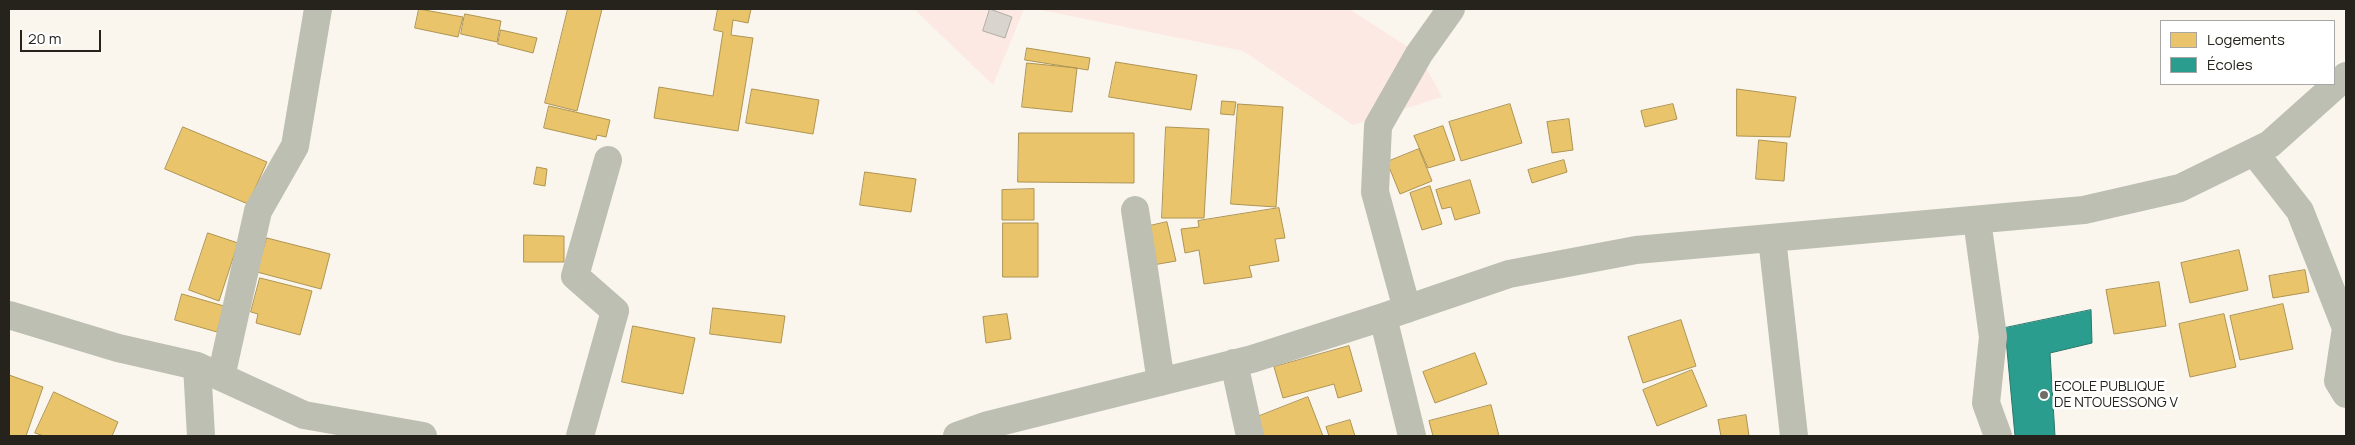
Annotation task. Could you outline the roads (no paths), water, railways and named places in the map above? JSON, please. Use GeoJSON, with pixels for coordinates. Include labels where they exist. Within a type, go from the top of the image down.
{"type":"FeatureCollection","features":[{"type":"Feature","properties":{"kind":"street"},"geometry":{"type":"LineString","coordinates":[[201,436],[209,371],[258,211],[295,146],[318,9]]}},
{"type":"Feature","properties":{"kind":"street"},"geometry":{"type":"LineString","coordinates":[[1412,436],[1395,313],[1375,192],[1378,126],[1419,54],[1450,9]]}},
{"type":"Feature","properties":{"kind":"street"},"geometry":{"type":"LineString","coordinates":[[957,436],[988,425],[1234,363],[1395,313],[1509,274],[1636,250],[2084,210],[2180,188],[2270,144],[2346,76]]}},
{"type":"Feature","properties":{"kind":"street"},"geometry":{"type":"LineString","coordinates":[[2254,152],[2300,212],[2346,328],[2338,381],[2346,394]]}},
{"type":"Feature","properties":{"kind":"street"},"geometry":{"type":"LineString","coordinates":[[580,436],[615,311],[575,276],[608,160]]}},
{"type":"Feature","properties":{"kind":"street"},"geometry":{"type":"LineString","coordinates":[[1135,210],[1161,382]]}},
{"type":"Feature","properties":{"kind":"street"},"geometry":{"type":"LineString","coordinates":[[1977,220],[1993,337],[1986,403],[1998,436]]}},
{"type":"Feature","properties":{"kind":"street"},"geometry":{"type":"LineString","coordinates":[[1772,238],[1794,436]]}},
{"type":"Feature","properties":{"kind":"street"},"geometry":{"type":"LineString","coordinates":[[9,315],[118,348],[209,371],[304,416],[422,436]]}},
{"type":"Feature","properties":{"kind":"street"},"geometry":{"type":"LineString","coordinates":[[1234,363],[1250,436]]}},
{"type":"Feature","properties":{"kind":"place","name":"ECOLE PUBLIQUE DE NTOUESSONG V"},"geometry":{"type":"Point","coordinates":[2044,395]}}]}
